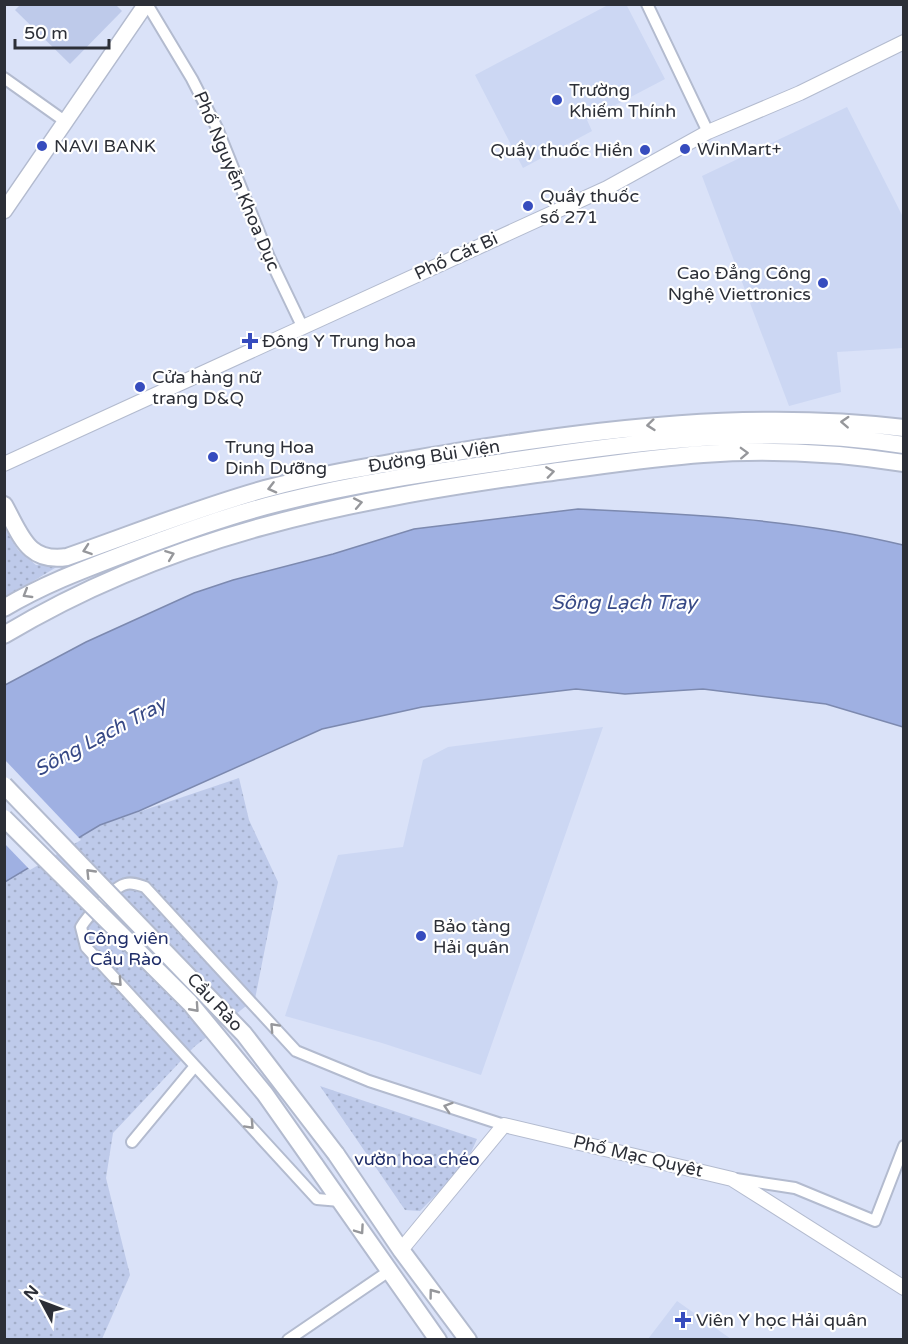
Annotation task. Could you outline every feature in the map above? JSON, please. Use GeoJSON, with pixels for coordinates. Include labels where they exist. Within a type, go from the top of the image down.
{"type":"FeatureCollection","features":[{"type":"Feature","properties":{"kind":"main road"},"geometry":{"type":"LineString","coordinates":[[4,211],[146,4]]}},
{"type":"Feature","properties":{"kind":"main road","name":"Đường Bùi Viện"},"geometry":{"type":"LineString","coordinates":[[4,505],[25,543],[33,552],[56,559],[194,519],[332,473],[498,446],[639,427],[741,420],[797,419],[903,428]]}},
{"type":"Feature","properties":{"kind":"main road","name":"Đường Bùi Viện"},"geometry":{"type":"LineString","coordinates":[[4,608],[41,586],[194,519],[358,485],[640,443],[761,435],[903,445]]}},
{"type":"Feature","properties":{"kind":"main road","name":"Đường Bùi Viện"},"geometry":{"type":"LineString","coordinates":[[4,635],[51,607],[131,570],[206,542],[284,519],[361,502],[514,477],[704,454],[824,455],[903,463]]}},
{"type":"Feature","properties":{"kind":"main road","name":"Cầu Rào"},"geometry":{"type":"LineString","coordinates":[[4,785],[237,1026],[283,1081],[401,1250],[468,1340]]}},
{"type":"Feature","properties":{"kind":"main road","name":"Cầu Rào"},"geometry":{"type":"LineString","coordinates":[[4,818],[196,1009],[266,1094],[438,1340]]}},
{"type":"Feature","properties":{"kind":"street","name":"Phố Nguyễn Khoa Dục"},"geometry":{"type":"LineString","coordinates":[[146,4],[192,79],[217,128],[269,257],[303,328]]}},
{"type":"Feature","properties":{"kind":"street"},"geometry":{"type":"LineString","coordinates":[[646,4],[708,132]]}},
{"type":"Feature","properties":{"kind":"street","name":"Phố Cát Bi"},"geometry":{"type":"LineString","coordinates":[[4,464],[303,328],[458,254],[607,188],[708,132],[800,93],[903,42]]}},
{"type":"Feature","properties":{"kind":"street"},"geometry":{"type":"LineString","coordinates":[[4,78],[66,122]]}},
{"type":"Feature","properties":{"kind":"street"},"geometry":{"type":"LineString","coordinates":[[340,1201],[317,1199],[86,947],[81,927],[86,918],[125,884],[145,887],[296,1051],[369,1081],[504,1125],[401,1250]]}},
{"type":"Feature","properties":{"kind":"street"},"geometry":{"type":"LineString","coordinates":[[132,1142],[195,1066]]}},
{"type":"Feature","properties":{"kind":"street","name":"Phố Mạc Quyêt"},"geometry":{"type":"LineString","coordinates":[[504,1125],[732,1179],[903,1288]]}},
{"type":"Feature","properties":{"kind":"street"},"geometry":{"type":"LineString","coordinates":[[732,1179],[795,1188],[875,1221],[903,1146]]}},
{"type":"Feature","properties":{"kind":"street"},"geometry":{"type":"LineString","coordinates":[[288,1340],[304,1335],[389,1271]]}},
{"type":"Feature","properties":{"kind":"shaded area","name":"Trường Khiếm Thính"},"geometry":{"type":"Polygon","coordinates":[[[626,4],[665,79],[587,120],[592,131],[523,168],[475,75],[608,5],[626,4]]]}},
{"type":"Feature","properties":{"kind":"shaded area","name":"Cao Đẳng Công Nghệ Viettronics"},"geometry":{"type":"Polygon","coordinates":[[[847,107],[903,217],[903,348],[837,352],[841,392],[789,406],[702,176],[847,107]]]}},
{"type":"Feature","properties":{"kind":"shaded area","name":"Bảo tàng Hải quân"},"geometry":{"type":"Polygon","coordinates":[[[603,727],[481,1075],[382,1043],[285,1016],[338,855],[403,847],[423,760],[448,747],[603,727]]]}},
{"type":"Feature","properties":{"kind":"shaded area","name":"Viên Y học Hải quân"},"geometry":{"type":"Polygon","coordinates":[[[677,1301],[731,1339],[648,1339],[677,1301]]]}},
{"type":"Feature","properties":{"kind":"green space"},"geometry":{"type":"Polygon","coordinates":[[[20,5],[116,5],[122,11],[70,64],[15,10],[20,5]]]}},
{"type":"Feature","properties":{"kind":"green space"},"geometry":{"type":"Polygon","coordinates":[[[4,527],[18,550],[36,565],[60,565],[5,598],[4,527]]]}},
{"type":"Feature","properties":{"kind":"green space","name":"Công viên Cầu Rào"},"geometry":{"type":"Polygon","coordinates":[[[239,778],[249,820],[278,882],[255,999],[194,1047],[113,1133],[106,1178],[130,1275],[102,1339],[5,1339],[4,882],[100,825],[239,778]]]}},
{"type":"Feature","properties":{"kind":"green space","name":"vườn hoa chéo"},"geometry":{"type":"Polygon","coordinates":[[[320,1086],[477,1139],[465,1166],[420,1211],[405,1210],[320,1086]]]}},
{"type":"Feature","properties":{"kind":"water","name":"Sông Lạch Tray"},"geometry":{"type":"Polygon","coordinates":[[[578,509],[742,519],[823,529],[903,545],[903,727],[826,704],[703,689],[625,694],[576,689],[422,707],[322,729],[139,811],[100,825],[5,882],[5,685],[86,642],[194,593],[233,580],[333,554],[414,529],[578,509]]]}},
{"type":"Feature","properties":{"kind":"pier"},"geometry":{"type":"Polygon","coordinates":[[[5,760],[81,840],[30,870],[4,843],[5,760]]]}},
{"type":"Feature","properties":{"kind":"place","name":"Trường Khiếm Thính"},"geometry":{"type":"Point","coordinates":[557,100]}},
{"type":"Feature","properties":{"kind":"place","name":"NAVI BANK"},"geometry":{"type":"Point","coordinates":[42,146]}},
{"type":"Feature","properties":{"kind":"place","name":"WinMart+"},"geometry":{"type":"Point","coordinates":[685,149]}},
{"type":"Feature","properties":{"kind":"place","name":"Quầy thuốc Hiền"},"geometry":{"type":"Point","coordinates":[645,150]}},
{"type":"Feature","properties":{"kind":"place","name":"Quầy thuốc số 271"},"geometry":{"type":"Point","coordinates":[528,206]}},
{"type":"Feature","properties":{"kind":"place","name":"Cao Đẳng Công Nghệ Viettronics"},"geometry":{"type":"Point","coordinates":[823,283]}},
{"type":"Feature","properties":{"kind":"place","name":"Đông Y Trung hoa"},"geometry":{"type":"Point","coordinates":[250,341]}},
{"type":"Feature","properties":{"kind":"place","name":"Cửa hàng nữ trang D&Q"},"geometry":{"type":"Point","coordinates":[140,387]}},
{"type":"Feature","properties":{"kind":"place","name":"Trung Hoa Dinh Dưỡng"},"geometry":{"type":"Point","coordinates":[213,457]}},
{"type":"Feature","properties":{"kind":"place","name":"Bảo tàng Hải quân"},"geometry":{"type":"Point","coordinates":[421,936]}},
{"type":"Feature","properties":{"kind":"place","name":"Viên Y học Hải quân"},"geometry":{"type":"Point","coordinates":[683,1320]}}]}
